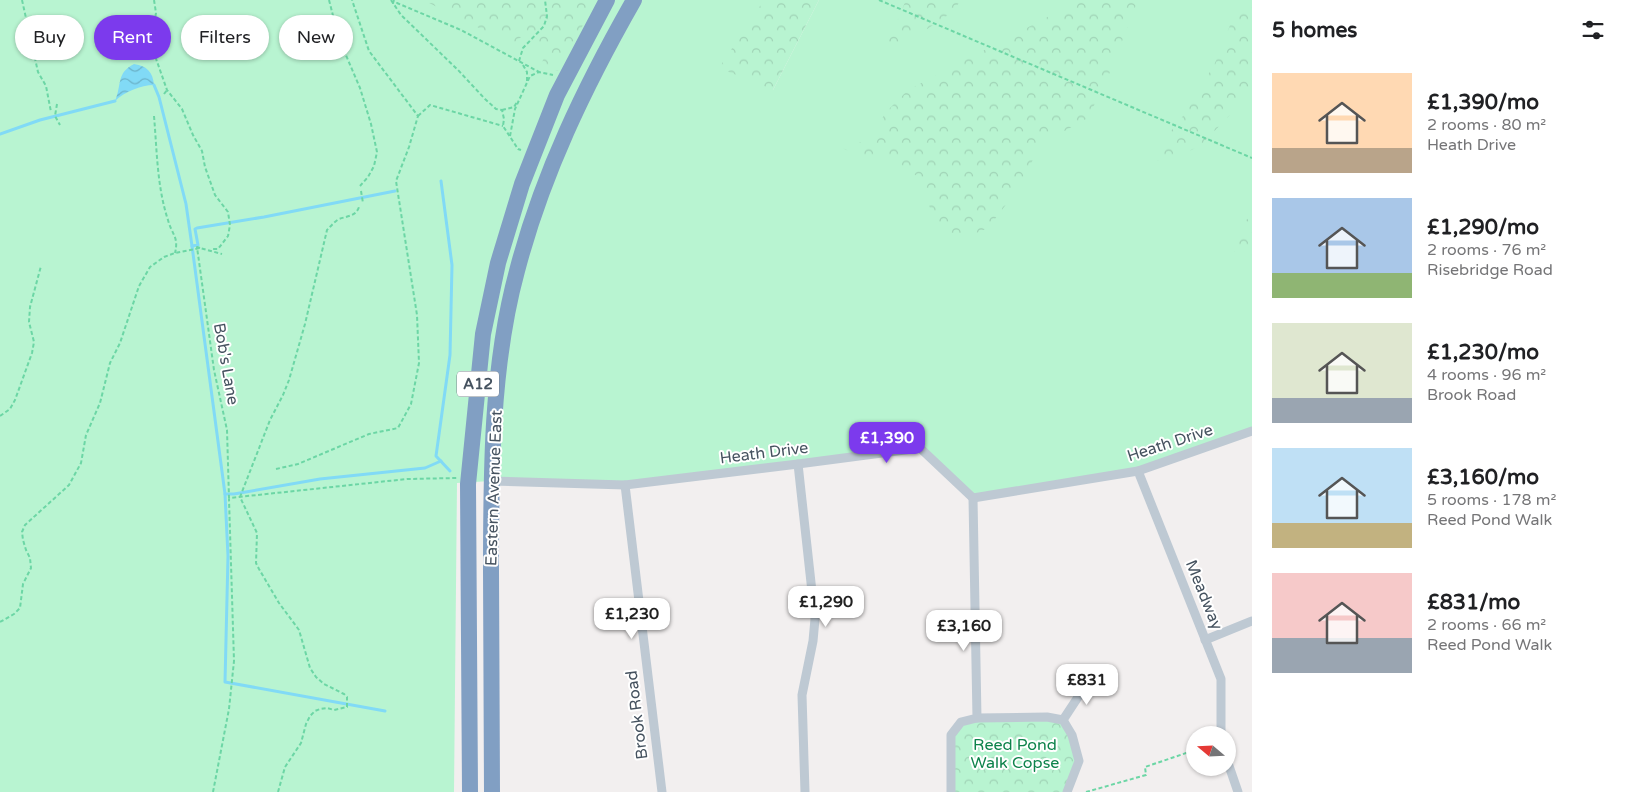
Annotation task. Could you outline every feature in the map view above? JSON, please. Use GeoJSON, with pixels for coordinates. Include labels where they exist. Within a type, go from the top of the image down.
{"type":"FeatureCollection","features":[{"type":"Feature","properties":{"kind":"highway","name":"Eastern Avenue East"},"geometry":{"type":"LineString","coordinates":[[470,792],[469,478],[483,334],[498,263],[522,184],[557,94],[607,0]]}},
{"type":"Feature","properties":{"kind":"highway","name":"Eastern Avenue East"},"geometry":{"type":"LineString","coordinates":[[492,792],[491,481],[501,349],[516,272],[538,203],[577,106],[597,64],[634,0]]}},
{"type":"Feature","properties":{"kind":"street","name":"Heath Drive"},"geometry":{"type":"LineString","coordinates":[[491,481],[625,485],[920,448],[973,498],[1138,471],[1252,431]]}},
{"type":"Feature","properties":{"kind":"street"},"geometry":{"type":"LineString","coordinates":[[798,464],[815,619],[813,641],[802,695],[805,792]]}},
{"type":"Feature","properties":{"kind":"street","name":"Meadway"},"geometry":{"type":"LineString","coordinates":[[1138,471],[1221,679],[1221,726]]}},
{"type":"Feature","properties":{"kind":"street","name":"Brook Road"},"geometry":{"type":"LineString","coordinates":[[625,485],[662,792]]}},
{"type":"Feature","properties":{"kind":"street"},"geometry":{"type":"LineString","coordinates":[[973,498],[977,718]]}},
{"type":"Feature","properties":{"kind":"street"},"geometry":{"type":"LineString","coordinates":[[1205,640],[1252,621]]}},
{"type":"Feature","properties":{"kind":"street"},"geometry":{"type":"LineString","coordinates":[[1063,720],[1082,692],[1095,680]]}},
{"type":"Feature","properties":{"kind":"street"},"geometry":{"type":"LineString","coordinates":[[951,792],[950,735],[961,722],[977,718],[1047,717],[1063,720],[1072,735],[1079,762],[1067,792]]}},
{"type":"Feature","properties":{"kind":"street"},"geometry":{"type":"LineString","coordinates":[[1232,776],[1238,792]]}},
{"type":"Feature","properties":{"kind":"path"},"geometry":{"type":"LineString","coordinates":[[22,0],[38,72],[46,86],[51,112]]}},
{"type":"Feature","properties":{"kind":"path"},"geometry":{"type":"LineString","coordinates":[[154,0],[156,13],[151,41],[167,90],[182,109],[202,151],[205,167],[215,195],[228,212],[230,225],[228,236],[218,249],[209,250]]}},
{"type":"Feature","properties":{"kind":"path"},"geometry":{"type":"LineString","coordinates":[[329,0],[340,39],[360,88],[377,152],[374,166],[360,186]]}},
{"type":"Feature","properties":{"kind":"path"},"geometry":{"type":"LineString","coordinates":[[352,0],[369,51],[418,116]]}},
{"type":"Feature","properties":{"kind":"path"},"geometry":{"type":"LineString","coordinates":[[527,84],[527,72],[520,62],[523,48],[544,26],[547,16],[545,0]]}},
{"type":"Feature","properties":{"kind":"path"},"geometry":{"type":"LineString","coordinates":[[879,0],[1252,158]]}},
{"type":"Feature","properties":{"kind":"path"},"geometry":{"type":"LineString","coordinates":[[393,1],[461,30],[539,72],[566,77]]}},
{"type":"Feature","properties":{"kind":"path"},"geometry":{"type":"LineString","coordinates":[[393,1],[401,15],[496,109],[502,110],[514,107],[530,76],[539,72]]}},
{"type":"Feature","properties":{"kind":"path"},"geometry":{"type":"LineString","coordinates":[[164,94],[167,90]]}},
{"type":"Feature","properties":{"kind":"path"},"geometry":{"type":"LineString","coordinates":[[510,136],[512,120],[518,101]]}},
{"type":"Feature","properties":{"kind":"path"},"geometry":{"type":"LineString","coordinates":[[57,104],[55,116],[60,126]]}},
{"type":"Feature","properties":{"kind":"path"},"geometry":{"type":"LineString","coordinates":[[276,469],[298,464],[369,434],[398,428],[411,404],[419,363],[417,314],[396,181],[418,116],[430,105],[503,126],[518,149],[533,156]]}},
{"type":"Feature","properties":{"kind":"path"},"geometry":{"type":"LineString","coordinates":[[502,110],[503,126]]}},
{"type":"Feature","properties":{"kind":"path"},"geometry":{"type":"LineString","coordinates":[[154,116],[163,205],[170,227],[176,237],[175,253]]}},
{"type":"Feature","properties":{"kind":"path"},"geometry":{"type":"LineString","coordinates":[[361,191],[363,204]]}},
{"type":"Feature","properties":{"kind":"path"},"geometry":{"type":"LineString","coordinates":[[278,792],[285,767],[301,743],[310,716],[320,709],[334,710],[347,707],[346,697],[344,694],[324,684],[310,668],[299,630],[279,603],[258,569],[256,563],[257,533],[240,497],[270,420],[289,380],[305,324],[327,230],[334,223],[354,214],[358,211],[359,207]]}},
{"type":"Feature","properties":{"kind":"path"},"geometry":{"type":"LineString","coordinates":[[0,622],[20,608],[22,584],[31,568],[30,558],[23,540],[22,532],[25,524],[69,485],[81,463],[91,422],[100,403],[110,363],[120,343],[139,286],[150,267],[175,253],[197,248],[222,254]]}},
{"type":"Feature","properties":{"kind":"path","name":"Bob's Lane"},"geometry":{"type":"LineString","coordinates":[[197,248],[214,370],[227,430],[229,497]]}},
{"type":"Feature","properties":{"kind":"path"},"geometry":{"type":"LineString","coordinates":[[0,416],[10,409],[15,400],[32,353],[34,342],[30,322],[30,307],[41,266]]}},
{"type":"Feature","properties":{"kind":"path"},"geometry":{"type":"LineString","coordinates":[[213,792],[231,690],[234,661],[229,497],[407,479],[469,478]]}},
{"type":"Feature","properties":{"kind":"path"},"geometry":{"type":"LineString","coordinates":[[1086,792],[1146,775],[1145,767],[1186,753]]}},
{"type":"Feature","properties":{"kind":"green space"},"geometry":{"type":"Polygon","coordinates":[[[0,0],[766,0],[773,90],[819,0],[1252,0],[1252,431],[1138,471],[973,498],[920,448],[625,485],[491,481],[457,483],[454,792],[0,792],[0,0]]]}},
{"type":"Feature","properties":{"kind":"green space"},"geometry":{"type":"Polygon","coordinates":[[[423,0],[596,0],[559,71],[540,66],[546,54],[531,29],[515,42],[487,32],[423,0]]]}},
{"type":"Feature","properties":{"kind":"green space"},"geometry":{"type":"Polygon","coordinates":[[[764,0],[819,0],[773,90],[719,68],[764,0]]]}},
{"type":"Feature","properties":{"kind":"green space"},"geometry":{"type":"Polygon","coordinates":[[[906,0],[962,0],[948,15],[911,40],[871,49],[895,26],[906,0]]]}},
{"type":"Feature","properties":{"kind":"green space"},"geometry":{"type":"Polygon","coordinates":[[[1080,0],[1138,0],[1110,72],[1088,118],[1041,144],[1018,189],[988,228],[972,235],[938,234],[921,179],[893,159],[868,160],[842,148],[871,139],[885,113],[908,90],[1080,0]]]}},
{"type":"Feature","properties":{"kind":"green space"},"geometry":{"type":"Polygon","coordinates":[[[1240,0],[1252,0],[1252,92],[1200,146],[1164,163],[1150,157],[1187,111],[1215,63],[1240,0]]]}},
{"type":"Feature","properties":{"kind":"green space"},"geometry":{"type":"Polygon","coordinates":[[[1252,215],[1252,266],[1234,251],[1245,221],[1252,215]]]}},
{"type":"Feature","properties":{"kind":"green space","name":"Reed Pond Walk Copse"},"geometry":{"type":"Polygon","coordinates":[[[1063,720],[1079,761],[1067,792],[951,792],[951,735],[961,722],[1063,720]]]}},
{"type":"Feature","properties":{"kind":"water"},"geometry":{"type":"Polygon","coordinates":[[[134,64],[148,70],[154,85],[133,90],[115,101],[124,71],[134,64]]]}},
{"type":"Feature","properties":{"kind":"waterway"},"geometry":{"type":"LineString","coordinates":[[154,85],[159,97],[186,204],[192,246],[198,245],[195,229],[197,228],[395,191]]}},
{"type":"Feature","properties":{"kind":"waterway"},"geometry":{"type":"LineString","coordinates":[[0,134],[40,120],[115,101]]}},
{"type":"Feature","properties":{"kind":"waterway"},"geometry":{"type":"LineString","coordinates":[[441,181],[452,265],[450,355],[436,456],[450,471]]}},
{"type":"Feature","properties":{"kind":"waterway"},"geometry":{"type":"LineString","coordinates":[[192,246],[225,494],[320,479],[425,468],[441,461]]}},
{"type":"Feature","properties":{"kind":"waterway"},"geometry":{"type":"LineString","coordinates":[[225,494],[228,556],[225,682],[385,711]]}}]}
